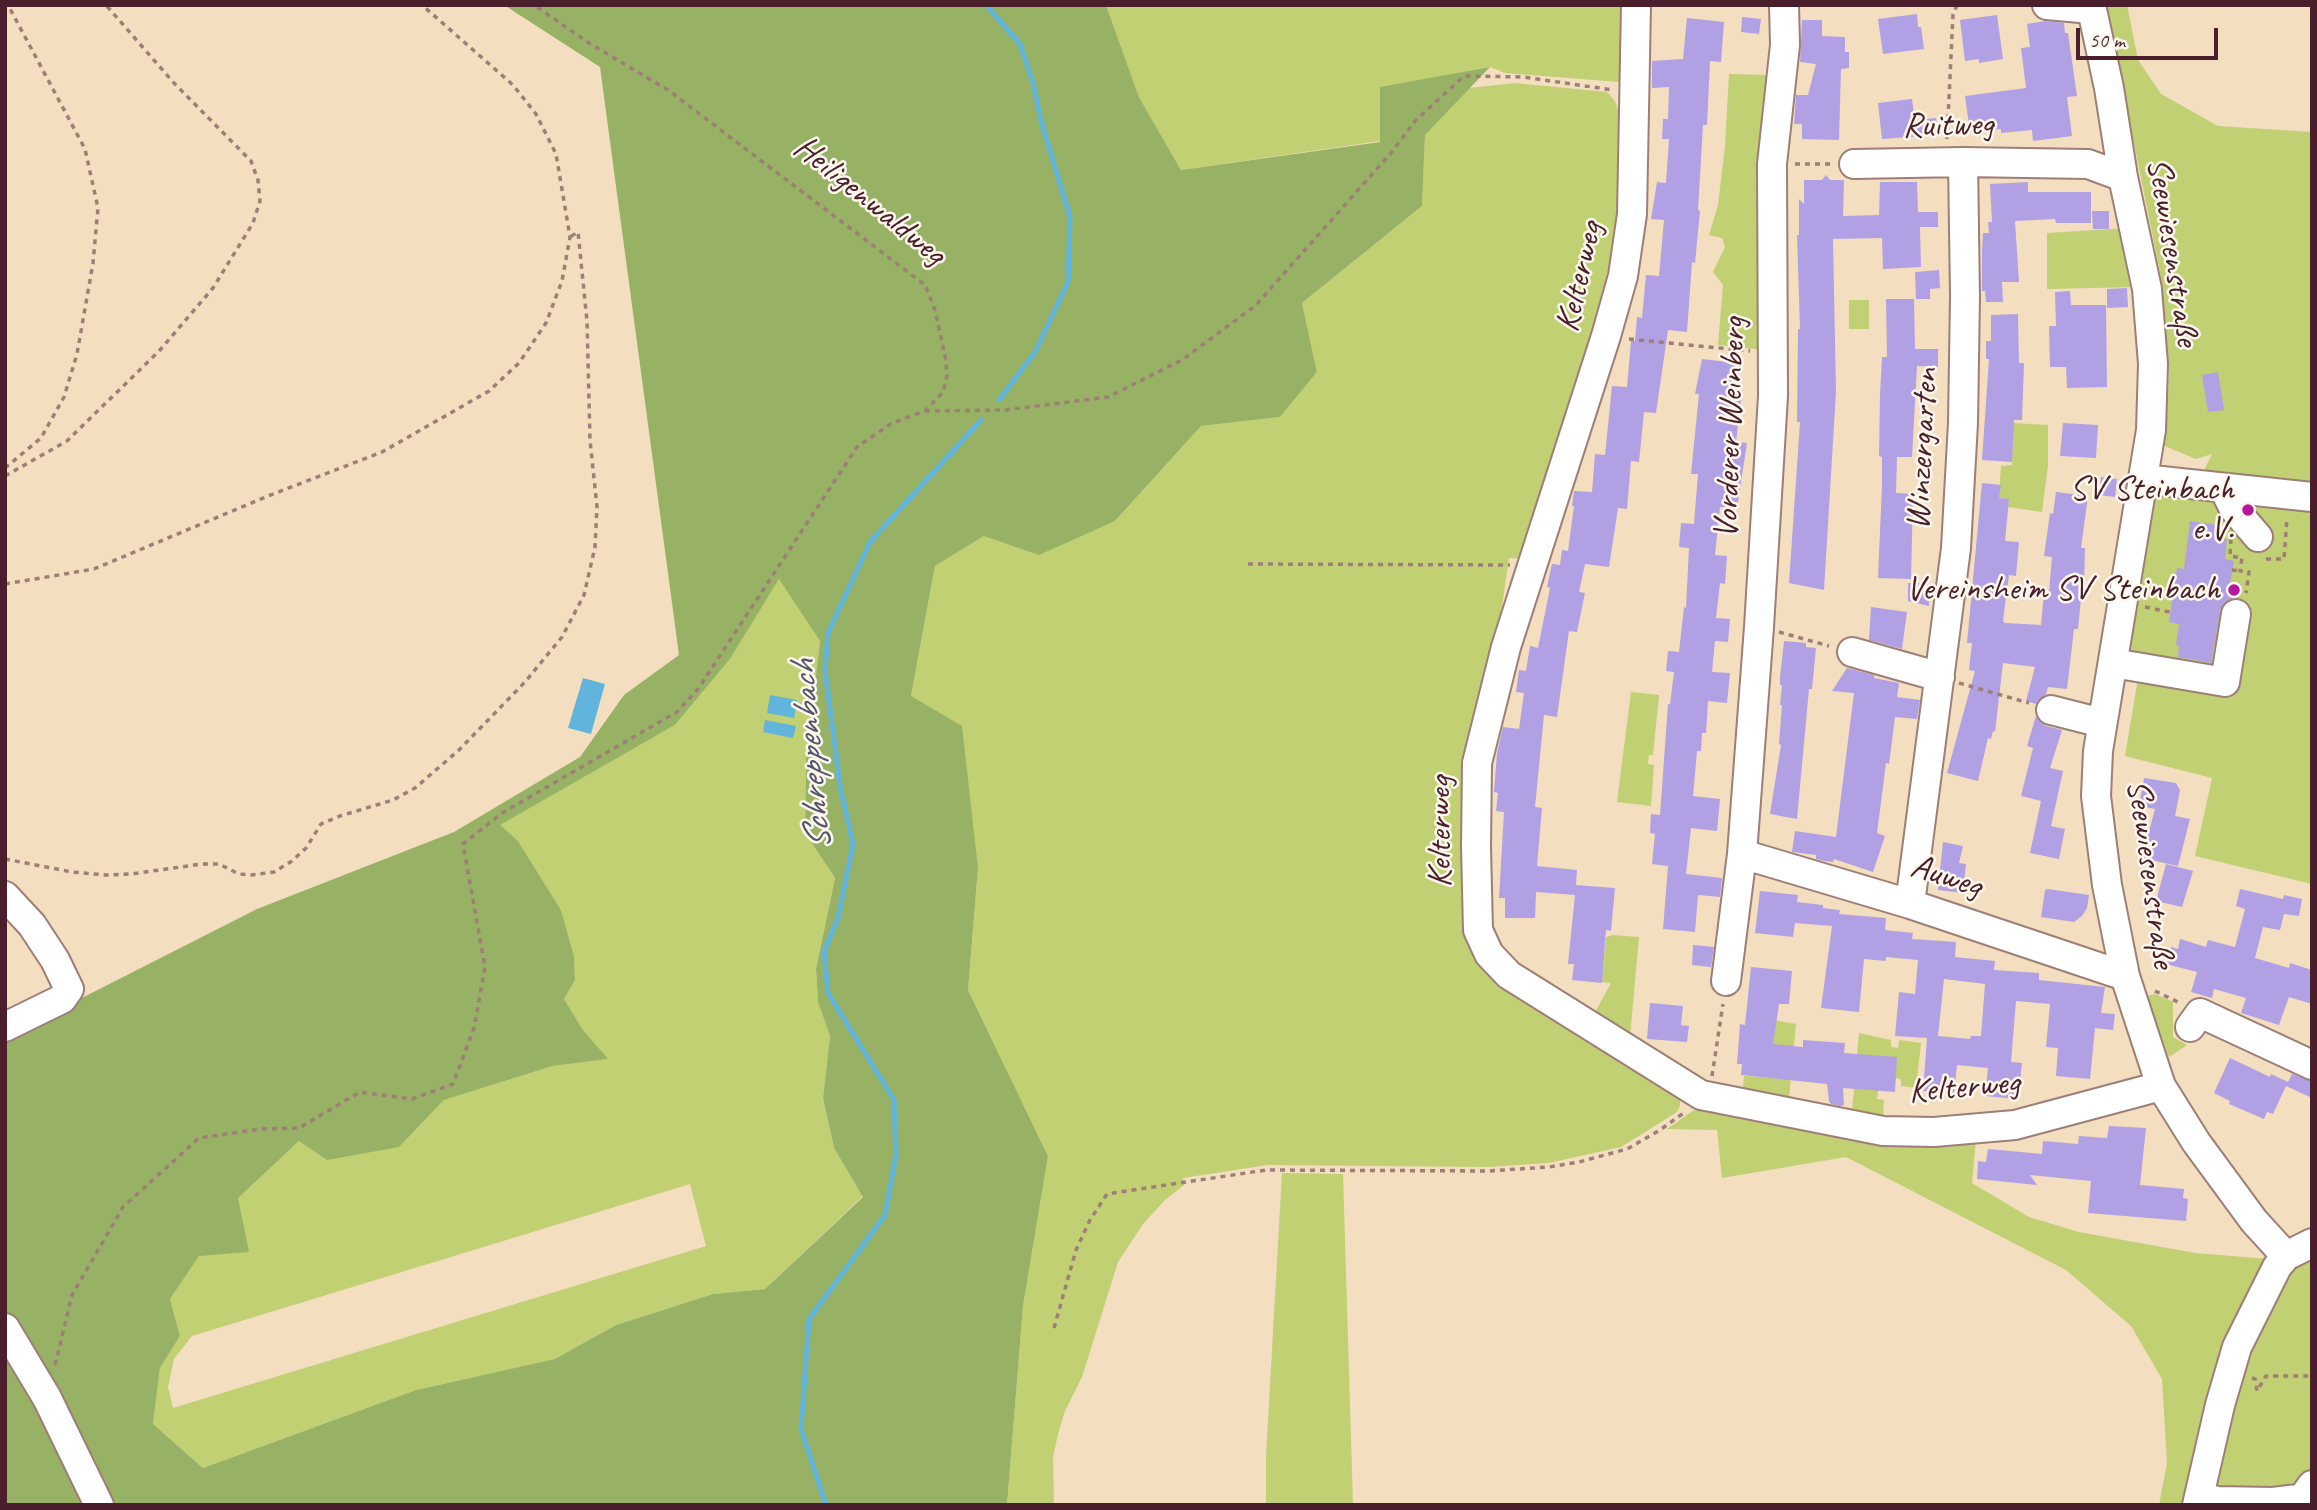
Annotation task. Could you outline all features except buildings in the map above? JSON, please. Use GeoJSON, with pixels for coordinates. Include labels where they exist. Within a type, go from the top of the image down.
{"type":"FeatureCollection","features":[{"type":"Feature","properties":{"kind":"street","name":"Kelterweg"},"geometry":{"type":"LineString","coordinates":[[1636,5],[1632,214],[1623,276],[1506,647],[1477,763],[1478,930],[1489,954],[1509,975],[1701,1095],[1883,1131],[1934,1132],[2015,1125],[2161,1086]]}},
{"type":"Feature","properties":{"kind":"street","name":"Vorderer Weinberg"},"geometry":{"type":"LineString","coordinates":[[1726,981],[1742,854],[1773,396],[1772,164],[1785,44],[1784,5]]}},
{"type":"Feature","properties":{"kind":"street"},"geometry":{"type":"LineString","coordinates":[[2047,5],[2091,7]]}},
{"type":"Feature","properties":{"kind":"street","name":"Seewiesenstraße"},"geometry":{"type":"LineString","coordinates":[[2091,7],[2118,121],[2123,177],[2147,289],[2153,364],[2151,430],[2098,751],[2096,796],[2107,885],[2125,976],[2161,1086],[2196,1142],[2254,1221],[2286,1256]]}},
{"type":"Feature","properties":{"kind":"street","name":"Winzergarten"},"geometry":{"type":"LineString","coordinates":[[1910,904],[1956,548],[1963,423],[1963,162]]}},
{"type":"Feature","properties":{"kind":"street","name":"Ruitweg"},"geometry":{"type":"LineString","coordinates":[[1854,164],[2088,164],[2123,177]]}},
{"type":"Feature","properties":{"kind":"street"},"geometry":{"type":"LineString","coordinates":[[2143,479],[2224,489],[2300,503]]}},
{"type":"Feature","properties":{"kind":"street"},"geometry":{"type":"LineString","coordinates":[[2224,489],[2234,509],[2258,537]]}},
{"type":"Feature","properties":{"kind":"street"},"geometry":{"type":"LineString","coordinates":[[2113,663],[2225,682],[2236,614]]}},
{"type":"Feature","properties":{"kind":"street"},"geometry":{"type":"LineString","coordinates":[[1852,652],[1940,677]]}},
{"type":"Feature","properties":{"kind":"street"},"geometry":{"type":"LineString","coordinates":[[2051,710],[2102,723]]}},
{"type":"Feature","properties":{"kind":"street","name":"Auweg"},"geometry":{"type":"LineString","coordinates":[[1742,854],[1910,904],[2125,976]]}},
{"type":"Feature","properties":{"kind":"street"},"geometry":{"type":"LineString","coordinates":[[5,896],[32,925],[55,960],[69,989],[62,999],[5,1027]]}},
{"type":"Feature","properties":{"kind":"street","name":"Seewiesenstraße"},"geometry":{"type":"LineString","coordinates":[[2195,1020],[2312,1065]]}},
{"type":"Feature","properties":{"kind":"street"},"geometry":{"type":"LineString","coordinates":[[2312,1243],[2286,1256],[2277,1267],[2237,1347],[2220,1405],[2198,1501],[2273,1502],[2298,1499],[2304,1496],[2312,1485]]}},
{"type":"Feature","properties":{"kind":"street"},"geometry":{"type":"LineString","coordinates":[[5,1328],[47,1398],[99,1505]]}},
{"type":"Feature","properties":{"kind":"path"},"geometry":{"type":"LineString","coordinates":[[5,468],[41,438],[64,397],[77,354],[93,263],[98,208],[85,149],[8,5]]}},
{"type":"Feature","properties":{"kind":"path"},"geometry":{"type":"LineString","coordinates":[[5,476],[67,441],[160,350],[213,288],[253,222],[260,201],[258,180],[251,161],[173,82],[106,5]]}},
{"type":"Feature","properties":{"kind":"path"},"geometry":{"type":"LineString","coordinates":[[5,584],[94,569],[268,496],[383,452],[489,391],[519,363],[546,323],[562,281],[570,237],[556,154],[536,114],[513,85],[422,5]]}},
{"type":"Feature","properties":{"kind":"path","name":"Heiligenwaldweg"},"geometry":{"type":"LineString","coordinates":[[534,5],[589,43],[668,90],[925,285],[935,310],[947,376],[943,392],[925,411]]}},
{"type":"Feature","properties":{"kind":"path"},"geometry":{"type":"LineString","coordinates":[[1957,5],[1953,15],[1946,147],[1963,162]]}},
{"type":"Feature","properties":{"kind":"path"},"geometry":{"type":"LineString","coordinates":[[47,1398],[72,1295],[123,1207],[199,1138],[261,1129],[299,1128],[360,1092],[412,1099],[453,1084],[474,1028],[485,967],[463,844],[502,813],[677,712],[698,689],[857,447],[892,423],[925,411],[1005,410],[1108,397],[1182,360],[1255,306],[1391,153],[1416,120],[1464,76],[1523,77],[1635,95]]}},
{"type":"Feature","properties":{"kind":"path","name":"Ruitweg"},"geometry":{"type":"LineString","coordinates":[[1772,164],[1854,164]]}},
{"type":"Feature","properties":{"kind":"path"},"geometry":{"type":"LineString","coordinates":[[5,859],[72,872],[106,875],[202,864],[219,864],[239,874],[251,876],[274,872],[306,848],[321,824],[393,800],[415,788],[459,750],[525,682],[562,637],[584,595],[595,547],[597,507],[590,440],[587,321],[579,232],[570,237]]}},
{"type":"Feature","properties":{"kind":"path"},"geometry":{"type":"LineString","coordinates":[[1637,340],[1748,351]]}},
{"type":"Feature","properties":{"kind":"path"},"geometry":{"type":"LineString","coordinates":[[2286,533],[2300,503]]}},
{"type":"Feature","properties":{"kind":"path"},"geometry":{"type":"LineString","coordinates":[[2230,547],[2230,556],[2242,558],[2240,571]]}},
{"type":"Feature","properties":{"kind":"path"},"geometry":{"type":"LineString","coordinates":[[1248,564],[1533,565]]}},
{"type":"Feature","properties":{"kind":"path"},"geometry":{"type":"LineString","coordinates":[[2232,570],[2249,572],[2242,615],[2236,614]]}},
{"type":"Feature","properties":{"kind":"path"},"geometry":{"type":"LineString","coordinates":[[1759,627],[1852,652]]}},
{"type":"Feature","properties":{"kind":"path"},"geometry":{"type":"LineString","coordinates":[[1940,677],[2051,710]]}},
{"type":"Feature","properties":{"kind":"path"},"geometry":{"type":"LineString","coordinates":[[2125,976],[2195,1020]]}},
{"type":"Feature","properties":{"kind":"path"},"geometry":{"type":"LineString","coordinates":[[1054,1328],[1076,1250],[1090,1220],[1107,1194],[1266,1170],[1489,1171],[1559,1166],[1627,1149],[1687,1110],[1711,1083],[1726,981]]}},
{"type":"Feature","properties":{"kind":"path"},"geometry":{"type":"LineString","coordinates":[[2270,1376],[2312,1376]]}},
{"type":"Feature","properties":{"kind":"green space"},"geometry":{"type":"Polygon","coordinates":[[[504,5],[1106,5],[1139,97],[1181,170],[1380,142],[1380,87],[1490,67],[1425,135],[1422,206],[1302,303],[1317,372],[1280,417],[1201,426],[1115,521],[1039,555],[984,536],[935,566],[911,696],[962,726],[978,868],[968,990],[1048,1156],[1023,1306],[1007,1505],[5,1505],[5,1037],[257,909],[454,832],[580,757],[624,695],[679,655],[600,67],[504,5]],[[779,579],[730,659],[675,725],[500,825],[518,841],[561,910],[574,956],[575,980],[564,999],[583,1030],[608,1059],[553,1066],[444,1100],[399,1147],[327,1160],[299,1141],[238,1198],[249,1252],[199,1256],[170,1299],[180,1336],[160,1368],[153,1424],[203,1468],[416,1390],[555,1359],[616,1325],[713,1294],[765,1289],[863,1197],[834,1148],[823,1098],[830,1036],[818,1002],[816,969],[835,878],[805,833],[806,759],[820,641],[779,579]]]}},
{"type":"Feature","properties":{"kind":"green space"},"geometry":{"type":"Polygon","coordinates":[[[1106,5],[1629,5],[1627,78],[1619,82],[1505,73],[1490,67],[1380,88],[1380,141],[1181,170],[1139,97],[1106,5]]]}},
{"type":"Feature","properties":{"kind":"green space","name":"SV Steinbach e.V."},"geometry":{"type":"Polygon","coordinates":[[[2106,5],[2127,5],[2138,60],[2161,94],[2218,126],[2312,132],[2312,884],[2195,856],[2212,778],[2125,756],[2138,678],[2123,676],[2151,500],[2176,492],[2192,495],[2212,454],[2196,459],[2160,444],[2169,367],[2160,272],[2106,5]]]}},
{"type":"Feature","properties":{"kind":"green space"},"geometry":{"type":"Polygon","coordinates":[[[1729,74],[1770,75],[1764,350],[1718,345],[1723,285],[1713,272],[1725,247],[1722,238],[1709,235],[1718,205],[1729,74]]]}},
{"type":"Feature","properties":{"kind":"green space"},"geometry":{"type":"Polygon","coordinates":[[[1515,83],[1607,92],[1615,101],[1628,139],[1613,272],[1524,559],[1509,558],[1500,620],[1465,759],[1461,848],[1466,931],[1676,1094],[1680,1099],[1680,1106],[1677,1112],[1621,1147],[1548,1163],[1489,1167],[1268,1165],[1183,1178],[1184,1185],[1165,1200],[1143,1224],[1118,1262],[1082,1377],[1065,1411],[1058,1434],[1053,1457],[1054,1505],[1007,1505],[1023,1306],[1048,1156],[968,990],[978,868],[911,696],[935,566],[984,536],[1115,521],[1201,426],[1280,417],[1317,372],[1302,303],[1422,206],[1425,135],[1469,88],[1515,83]]]}},
{"type":"Feature","properties":{"kind":"green space"},"geometry":{"type":"Polygon","coordinates":[[[2128,228],[2138,287],[2047,289],[2047,233],[2128,228]]]}},
{"type":"Feature","properties":{"kind":"green space"},"geometry":{"type":"Polygon","coordinates":[[[1849,300],[1869,300],[1869,329],[1849,329],[1849,300]]]}},
{"type":"Feature","properties":{"kind":"green space"},"geometry":{"type":"Polygon","coordinates":[[[2013,423],[2048,425],[2048,465],[2042,512],[2008,507],[2009,499],[1999,498],[2001,466],[2012,465],[2013,423]]]}},
{"type":"Feature","properties":{"kind":"green space"},"geometry":{"type":"Polygon","coordinates":[[[779,578],[820,641],[806,759],[805,833],[835,878],[816,969],[818,1002],[830,1036],[823,1098],[834,1148],[863,1196],[765,1289],[713,1294],[616,1325],[556,1359],[416,1390],[203,1468],[153,1424],[160,1368],[180,1336],[170,1299],[237,1198],[299,1141],[399,1147],[444,1100],[553,1066],[607,1059],[583,1030],[564,999],[575,980],[574,956],[561,910],[518,841],[499,825],[675,725],[730,659],[779,578]],[[690,1184],[192,1336],[174,1359],[168,1387],[173,1408],[706,1246],[690,1184]]]}},
{"type":"Feature","properties":{"kind":"green space"},"geometry":{"type":"Polygon","coordinates":[[[1631,692],[1659,695],[1653,755],[1649,755],[1648,764],[1654,765],[1651,806],[1617,802],[1631,692]]]}},
{"type":"Feature","properties":{"kind":"green space"},"geometry":{"type":"Polygon","coordinates":[[[1606,937],[1639,937],[1630,1037],[1594,1014],[1611,983],[1602,982],[1606,937]]]}},
{"type":"Feature","properties":{"kind":"green space"},"geometry":{"type":"Polygon","coordinates":[[[2155,994],[2173,1002],[2173,1037],[2187,1045],[2169,1057],[2147,996],[2155,994]]]}},
{"type":"Feature","properties":{"kind":"green space"},"geometry":{"type":"Polygon","coordinates":[[[1773,1020],[1796,1024],[1789,1098],[1743,1089],[1744,1076],[1772,1078],[1775,1044],[1739,1041],[1739,1035],[1773,1020]]]}},
{"type":"Feature","properties":{"kind":"green space"},"geometry":{"type":"Polygon","coordinates":[[[1859,1033],[1891,1040],[1891,1047],[1898,1048],[1899,1040],[1921,1043],[1916,1088],[1901,1086],[1901,1079],[1896,1078],[1878,1091],[1877,1099],[1884,1100],[1883,1117],[1852,1111],[1859,1033]]]}},
{"type":"Feature","properties":{"kind":"green space"},"geometry":{"type":"Polygon","coordinates":[[[1704,1103],[1976,1138],[1972,1183],[2029,1217],[2079,1232],[2195,1253],[2269,1259],[2192,1505],[2159,1505],[2167,1463],[2162,1379],[2131,1326],[2066,1270],[1846,1157],[1722,1178],[1717,1130],[1667,1129],[1704,1103]]]}},
{"type":"Feature","properties":{"kind":"green space"},"geometry":{"type":"Polygon","coordinates":[[[1282,1173],[1343,1174],[1353,1505],[1266,1505],[1266,1456],[1282,1173]]]}},
{"type":"Feature","properties":{"kind":"green space"},"geometry":{"type":"Polygon","coordinates":[[[2312,1257],[2312,1505],[2217,1494],[2210,1473],[2220,1422],[2271,1293],[2301,1262],[2312,1257]]]}},
{"type":"Feature","properties":{"kind":"water"},"geometry":{"type":"Polygon","coordinates":[[[583,678],[605,684],[591,734],[568,728],[583,678]]]}},
{"type":"Feature","properties":{"kind":"water"},"geometry":{"type":"Polygon","coordinates":[[[770,695],[797,700],[794,718],[767,713],[770,695]]]}},
{"type":"Feature","properties":{"kind":"water"},"geometry":{"type":"Polygon","coordinates":[[[765,720],[796,726],[793,738],[763,732],[765,720]]]}},
{"type":"Feature","properties":{"kind":"waterway","name":"Schreppenbach"},"geometry":{"type":"LineString","coordinates":[[986,5],[1020,44],[1070,217],[1068,282],[1035,352],[999,400]]}},
{"type":"Feature","properties":{"kind":"waterway","name":"Schreppenbach"},"geometry":{"type":"LineString","coordinates":[[826,1505],[801,1429],[809,1319],[885,1215],[896,1155],[894,1100],[828,993],[824,952],[838,918],[853,844],[840,786],[825,670],[828,633],[870,542],[981,420]]}},
{"type":"Feature","properties":{"kind":"place","name":"SV Steinbach e.V."},"geometry":{"type":"Point","coordinates":[2248,510]}},
{"type":"Feature","properties":{"kind":"place","name":"Vereinsheim SV Steinbach"},"geometry":{"type":"Point","coordinates":[2234,590]}}]}
